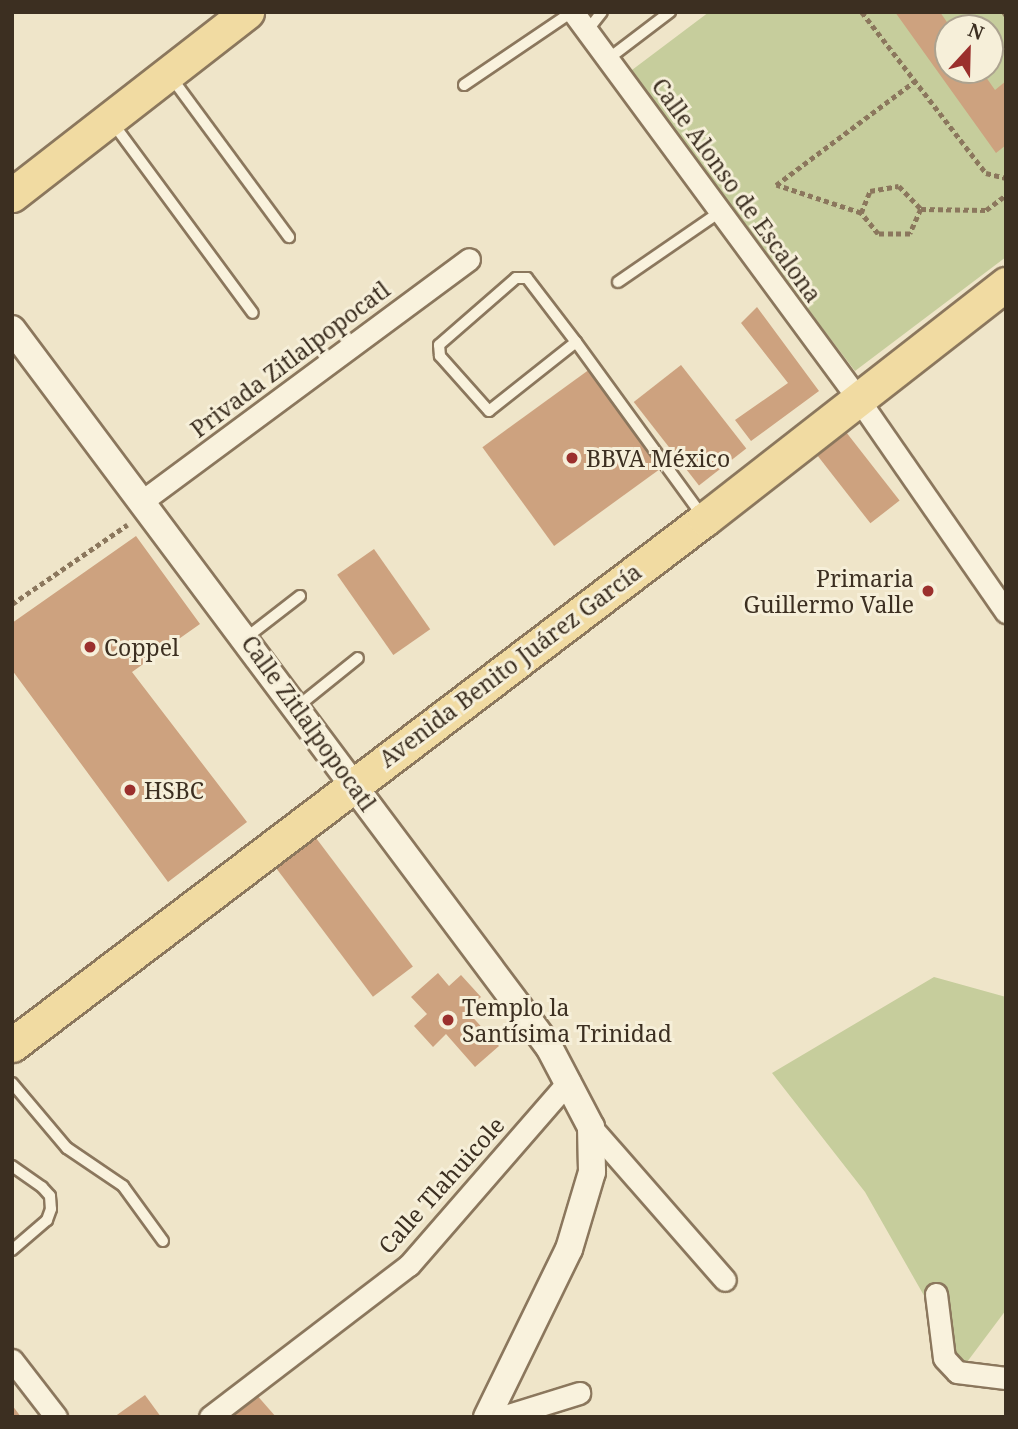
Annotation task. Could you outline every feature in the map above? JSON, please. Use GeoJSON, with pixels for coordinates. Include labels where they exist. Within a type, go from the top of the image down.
{"type":"FeatureCollection","features":[{"type":"Feature","properties":{"kind":"main road"},"geometry":{"type":"LineString","coordinates":[[12,195],[112,122],[247,12]]}},
{"type":"Feature","properties":{"kind":"main road","name":"Avenida Benito Juárez García"},"geometry":{"type":"LineString","coordinates":[[12,1045],[352,783],[705,519],[1006,284]]}},
{"type":"Feature","properties":{"kind":"street","name":"Calle Alonso de Escalona"},"geometry":{"type":"LineString","coordinates":[[573,12],[859,400],[1006,612]]}},
{"type":"Feature","properties":{"kind":"street","name":"Privada Zitlalpopocatl"},"geometry":{"type":"LineString","coordinates":[[145,506],[469,259]]}},
{"type":"Feature","properties":{"kind":"street","name":"Calle Zitlalpopocatl"},"geometry":{"type":"LineString","coordinates":[[12,329],[247,637],[352,783],[549,1046],[591,1127]]}},
{"type":"Feature","properties":{"kind":"street","name":"Calle Tlahuicole"},"geometry":{"type":"LineString","coordinates":[[210,1417],[409,1265],[569,1081]]}},
{"type":"Feature","properties":{"kind":"street"},"geometry":{"type":"LineString","coordinates":[[591,1127],[725,1280]]}},
{"type":"Feature","properties":{"kind":"street"},"geometry":{"type":"LineString","coordinates":[[487,1417],[569,1249],[592,1172],[591,1127]]}},
{"type":"Feature","properties":{"kind":"street"},"geometry":{"type":"LineString","coordinates":[[936,1294],[944,1358],[957,1372],[1006,1378]]}},
{"type":"Feature","properties":{"kind":"street"},"geometry":{"type":"LineString","coordinates":[[14,1365],[56,1417]]}},
{"type":"Feature","properties":{"kind":"street"},"geometry":{"type":"LineString","coordinates":[[502,1417],[579,1393]]}},
{"type":"Feature","properties":{"kind":"lane"},"geometry":{"type":"LineString","coordinates":[[464,85],[573,12]]}},
{"type":"Feature","properties":{"kind":"lane"},"geometry":{"type":"LineString","coordinates":[[587,32],[602,12]]}},
{"type":"Feature","properties":{"kind":"lane"},"geometry":{"type":"LineString","coordinates":[[608,59],[670,12]]}},
{"type":"Feature","properties":{"kind":"lane"},"geometry":{"type":"LineString","coordinates":[[170,74],[289,237]]}},
{"type":"Feature","properties":{"kind":"lane"},"geometry":{"type":"LineString","coordinates":[[112,122],[253,313]]}},
{"type":"Feature","properties":{"kind":"lane"},"geometry":{"type":"LineString","coordinates":[[618,282],[720,212]]}},
{"type":"Feature","properties":{"kind":"lane"},"geometry":{"type":"LineString","coordinates":[[576,342],[489,411],[440,356],[439,345],[520,275],[576,342],[705,519]]}},
{"type":"Feature","properties":{"kind":"lane"},"geometry":{"type":"LineString","coordinates":[[247,637],[300,596]]}},
{"type":"Feature","properties":{"kind":"lane"},"geometry":{"type":"LineString","coordinates":[[297,707],[358,658]]}},
{"type":"Feature","properties":{"kind":"lane"},"geometry":{"type":"LineString","coordinates":[[12,1083],[67,1148],[123,1186],[163,1241]]}},
{"type":"Feature","properties":{"kind":"lane"},"geometry":{"type":"LineString","coordinates":[[12,1166],[42,1187],[50,1196],[51,1209],[47,1220],[12,1250]]}},
{"type":"Feature","properties":{"kind":"path"},"geometry":{"type":"LineString","coordinates":[[862,12],[986,173],[1006,178]]}},
{"type":"Feature","properties":{"kind":"path"},"geometry":{"type":"LineString","coordinates":[[915,80],[776,185],[861,213],[878,234],[911,234],[921,209]]}},
{"type":"Feature","properties":{"kind":"path"},"geometry":{"type":"LineString","coordinates":[[861,213],[870,191],[899,186],[921,209],[986,210],[1006,195]]}},
{"type":"Feature","properties":{"kind":"path"},"geometry":{"type":"LineString","coordinates":[[12,604],[145,506]]}},
{"type":"Feature","properties":{"kind":"green space"},"geometry":{"type":"Polygon","coordinates":[[[709,12],[1006,12],[1006,257],[855,371],[628,73],[709,12]]]}},
{"type":"Feature","properties":{"kind":"green space"},"geometry":{"type":"Polygon","coordinates":[[[934,977],[1006,997],[1006,1310],[964,1366],[865,1192],[772,1073],[934,977]]]}},
{"type":"Feature","properties":{"kind":"building"},"geometry":{"type":"Polygon","coordinates":[[[895,12],[940,12],[941,14],[934,14],[934,66],[895,12]]]}},
{"type":"Feature","properties":{"kind":"building"},"geometry":{"type":"Polygon","coordinates":[[[1006,81],[1006,145],[996,153],[947,84],[991,84],[995,90],[1006,81]]]}},
{"type":"Feature","properties":{"kind":"building"},"geometry":{"type":"Polygon","coordinates":[[[757,307],[819,391],[751,441],[735,420],[788,383],[741,323],[757,307]]]}},
{"type":"Feature","properties":{"kind":"building"},"geometry":{"type":"Polygon","coordinates":[[[681,365],[746,449],[699,485],[634,402],[681,365]]]}},
{"type":"Feature","properties":{"kind":"building","name":"BBVA México"},"geometry":{"type":"Polygon","coordinates":[[[590,369],[662,468],[554,546],[482,447],[590,369]]]}},
{"type":"Feature","properties":{"kind":"building"},"geometry":{"type":"Polygon","coordinates":[[[846,432],[900,501],[870,523],[817,455],[846,432]]]}},
{"type":"Feature","properties":{"kind":"building"},"geometry":{"type":"Polygon","coordinates":[[[136,536],[200,624],[132,672],[247,822],[168,882],[12,670],[12,623],[136,536]]]}},
{"type":"Feature","properties":{"kind":"building"},"geometry":{"type":"Polygon","coordinates":[[[374,549],[430,629],[393,655],[337,575],[374,549]]]}},
{"type":"Feature","properties":{"kind":"building"},"geometry":{"type":"Polygon","coordinates":[[[313,834],[413,967],[373,997],[273,864],[313,834]]]}},
{"type":"Feature","properties":{"kind":"building","name":"Templo la Santísima Trinidad"},"geometry":{"type":"Polygon","coordinates":[[[438,973],[449,986],[461,975],[481,997],[466,1010],[499,1046],[475,1067],[446,1034],[433,1047],[414,1026],[427,1014],[411,997],[438,973]]]}},
{"type":"Feature","properties":{"kind":"building"},"geometry":{"type":"Polygon","coordinates":[[[255,1393],[276,1417],[223,1417],[255,1393]]]}},
{"type":"Feature","properties":{"kind":"building"},"geometry":{"type":"Polygon","coordinates":[[[145,1395],[161,1417],[114,1417],[145,1395]]]}},
{"type":"Feature","properties":{"kind":"building"},"geometry":{"type":"Polygon","coordinates":[[[12,1405],[21,1417],[12,1417],[12,1405]]]}},
{"type":"Feature","properties":{"kind":"place","name":"BBVA México"},"geometry":{"type":"Point","coordinates":[572,458]}},
{"type":"Feature","properties":{"kind":"place","name":"Primaria Guillermo Valle"},"geometry":{"type":"Point","coordinates":[928,591]}},
{"type":"Feature","properties":{"kind":"place","name":"Coppel"},"geometry":{"type":"Point","coordinates":[90,647]}},
{"type":"Feature","properties":{"kind":"place","name":"HSBC"},"geometry":{"type":"Point","coordinates":[130,790]}},
{"type":"Feature","properties":{"kind":"place","name":"Templo la Santísima Trinidad"},"geometry":{"type":"Point","coordinates":[448,1020]}}]}
